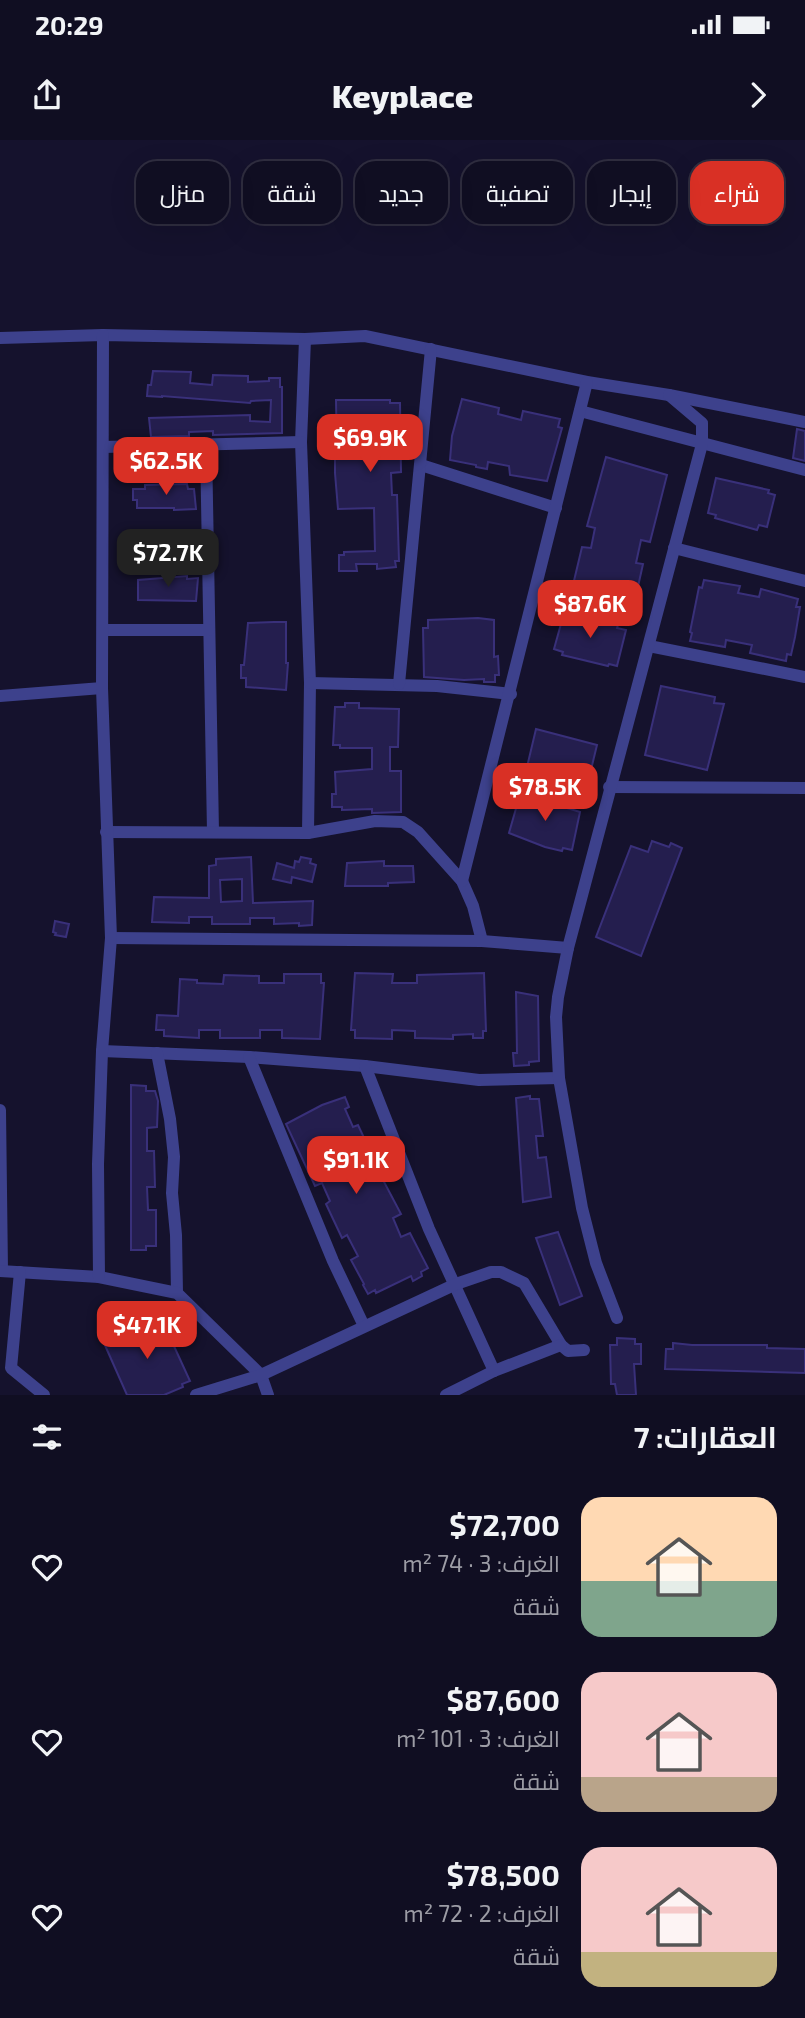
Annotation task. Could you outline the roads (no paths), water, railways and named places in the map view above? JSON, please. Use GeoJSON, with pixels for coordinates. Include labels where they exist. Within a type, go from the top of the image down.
{"type":"FeatureCollection","features":[{"type":"Feature","properties":{"kind":"street"},"geometry":{"type":"LineString","coordinates":[[0,338],[103,335],[305,339],[365,336],[587,382],[805,422]]}},
{"type":"Feature","properties":{"kind":"street"},"geometry":{"type":"LineString","coordinates":[[99,1278],[98,1164],[102,1051],[111,938],[102,688],[103,335]]}},
{"type":"Feature","properties":{"kind":"street"},"geometry":{"type":"LineString","coordinates":[[305,339],[301,442],[310,683],[308,833]]}},
{"type":"Feature","properties":{"kind":"street"},"geometry":{"type":"LineString","coordinates":[[400,684],[431,349]]}},
{"type":"Feature","properties":{"kind":"street"},"geometry":{"type":"LineString","coordinates":[[463,881],[587,382]]}},
{"type":"Feature","properties":{"kind":"street"},"geometry":{"type":"LineString","coordinates":[[617,1318],[596,1263],[582,1208],[559,1077],[556,1017],[568,948],[609,787],[702,444],[702,424],[669,395]]}},
{"type":"Feature","properties":{"kind":"street"},"geometry":{"type":"LineString","coordinates":[[580,411],[805,470]]}},
{"type":"Feature","properties":{"kind":"street"},"geometry":{"type":"LineString","coordinates":[[103,447],[301,442]]}},
{"type":"Feature","properties":{"kind":"street"},"geometry":{"type":"LineString","coordinates":[[206,446],[213,832]]}},
{"type":"Feature","properties":{"kind":"street"},"geometry":{"type":"LineString","coordinates":[[421,465],[556,508]]}},
{"type":"Feature","properties":{"kind":"street"},"geometry":{"type":"LineString","coordinates":[[674,548],[805,581]]}},
{"type":"Feature","properties":{"kind":"street"},"geometry":{"type":"LineString","coordinates":[[103,629],[209,630]]}},
{"type":"Feature","properties":{"kind":"street"},"geometry":{"type":"LineString","coordinates":[[649,646],[805,677]]}},
{"type":"Feature","properties":{"kind":"street"},"geometry":{"type":"LineString","coordinates":[[310,683],[400,684],[511,694]]}},
{"type":"Feature","properties":{"kind":"street"},"geometry":{"type":"LineString","coordinates":[[0,696],[102,688]]}},
{"type":"Feature","properties":{"kind":"street"},"geometry":{"type":"LineString","coordinates":[[609,787],[805,788]]}},
{"type":"Feature","properties":{"kind":"street"},"geometry":{"type":"LineString","coordinates":[[106,832],[308,833],[375,821],[403,822],[418,832],[463,881],[482,941]]}},
{"type":"Feature","properties":{"kind":"street"},"geometry":{"type":"LineString","coordinates":[[111,938],[482,941],[568,948]]}},
{"type":"Feature","properties":{"kind":"street"},"geometry":{"type":"LineString","coordinates":[[102,1051],[249,1057],[365,1066],[479,1080],[559,1077]]}},
{"type":"Feature","properties":{"kind":"street"},"geometry":{"type":"LineString","coordinates":[[158,1054],[174,1157],[172,1193],[177,1293]]}},
{"type":"Feature","properties":{"kind":"street"},"geometry":{"type":"LineString","coordinates":[[249,1057],[333,1261],[364,1326]]}},
{"type":"Feature","properties":{"kind":"street"},"geometry":{"type":"LineString","coordinates":[[365,1066],[429,1229],[494,1371]]}},
{"type":"Feature","properties":{"kind":"street"},"geometry":{"type":"LineString","coordinates":[[0,1111],[1,1271],[99,1278],[177,1293],[261,1375],[268,1395]]}},
{"type":"Feature","properties":{"kind":"street"},"geometry":{"type":"LineString","coordinates":[[20,1272],[6,1368],[44,1395]]}},
{"type":"Feature","properties":{"kind":"street"},"geometry":{"type":"LineString","coordinates":[[196,1395],[261,1375],[456,1284],[491,1272],[501,1272],[517,1278],[529,1289],[561,1345],[568,1351],[584,1350]]}},
{"type":"Feature","properties":{"kind":"street"},"geometry":{"type":"LineString","coordinates":[[446,1395],[494,1371],[561,1345]]}}]}
